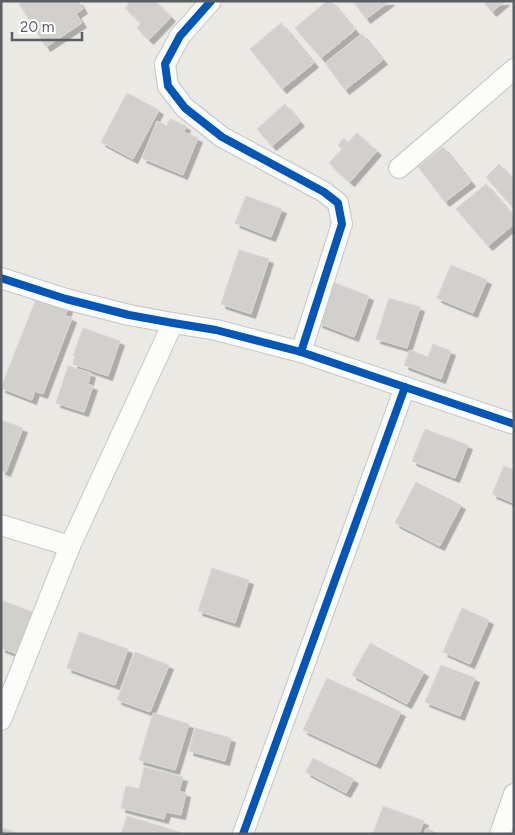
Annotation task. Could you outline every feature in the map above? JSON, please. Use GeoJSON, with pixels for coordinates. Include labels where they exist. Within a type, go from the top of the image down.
{"type":"FeatureCollection","features":[{"type":"Feature","properties":{"kind":"street"},"geometry":{"type":"LineString","coordinates":[[212,1],[180,36],[165,64],[168,86],[185,108],[222,137],[324,192],[338,204],[342,224],[301,352]]}},
{"type":"Feature","properties":{"kind":"street"},"geometry":{"type":"LineString","coordinates":[[398,168],[514,69]]}},
{"type":"Feature","properties":{"kind":"street"},"geometry":{"type":"LineString","coordinates":[[1,278],[66,299],[129,315],[216,330],[301,352],[514,424]]}},
{"type":"Feature","properties":{"kind":"street"},"geometry":{"type":"LineString","coordinates":[[1,720],[70,546],[173,323]]}},
{"type":"Feature","properties":{"kind":"street"},"geometry":{"type":"LineString","coordinates":[[243,834],[405,387]]}},
{"type":"Feature","properties":{"kind":"street"},"geometry":{"type":"LineString","coordinates":[[1,525],[70,546]]}},
{"type":"Feature","properties":{"kind":"street"},"geometry":{"type":"LineString","coordinates":[[500,834],[514,794]]}},
{"type":"Feature","properties":{"kind":"building"},"geometry":{"type":"Polygon","coordinates":[[[24,1],[78,1],[83,9],[76,14],[82,23],[46,47],[19,4],[24,1]]]}},
{"type":"Feature","properties":{"kind":"building"},"geometry":{"type":"Polygon","coordinates":[[[126,1],[155,1],[171,17],[149,40],[137,28],[141,23],[125,8],[129,4],[126,1]]]}},
{"type":"Feature","properties":{"kind":"building"},"geometry":{"type":"Polygon","coordinates":[[[327,1],[331,1],[355,30],[321,58],[295,28],[327,1]]]}},
{"type":"Feature","properties":{"kind":"building"},"geometry":{"type":"Polygon","coordinates":[[[353,1],[390,1],[366,19],[353,1]]]}},
{"type":"Feature","properties":{"kind":"building"},"geometry":{"type":"Polygon","coordinates":[[[483,1],[505,1],[492,12],[483,1]]]}},
{"type":"Feature","properties":{"kind":"building"},"geometry":{"type":"Polygon","coordinates":[[[281,23],[314,63],[282,89],[250,49],[281,23]]]}},
{"type":"Feature","properties":{"kind":"building"},"geometry":{"type":"Polygon","coordinates":[[[362,34],[383,60],[345,90],[325,63],[362,34]]]}},
{"type":"Feature","properties":{"kind":"building"},"geometry":{"type":"Polygon","coordinates":[[[127,93],[159,110],[133,159],[101,142],[127,93]]]}},
{"type":"Feature","properties":{"kind":"building"},"geometry":{"type":"Polygon","coordinates":[[[285,104],[300,122],[272,146],[257,129],[285,104]]]}},
{"type":"Feature","properties":{"kind":"building"},"geometry":{"type":"Polygon","coordinates":[[[170,119],[186,126],[184,132],[198,138],[183,175],[142,158],[157,121],[167,126],[170,119]]]}},
{"type":"Feature","properties":{"kind":"building"},"geometry":{"type":"Polygon","coordinates":[[[357,133],[377,151],[350,182],[329,163],[342,149],[338,145],[344,138],[348,142],[357,133]]]}},
{"type":"Feature","properties":{"kind":"building"},"geometry":{"type":"Polygon","coordinates":[[[443,147],[471,182],[445,202],[418,167],[443,147]]]}},
{"type":"Feature","properties":{"kind":"building"},"geometry":{"type":"Polygon","coordinates":[[[499,164],[514,180],[514,209],[486,177],[499,164]]]}},
{"type":"Feature","properties":{"kind":"building"},"geometry":{"type":"Polygon","coordinates":[[[486,184],[514,217],[514,224],[488,246],[456,209],[486,184]]]}},
{"type":"Feature","properties":{"kind":"building"},"geometry":{"type":"Polygon","coordinates":[[[246,196],[282,209],[271,237],[235,223],[246,196]]]}},
{"type":"Feature","properties":{"kind":"building"},"geometry":{"type":"Polygon","coordinates":[[[239,250],[269,259],[251,314],[221,304],[239,250]]]}},
{"type":"Feature","properties":{"kind":"building"},"geometry":{"type":"Polygon","coordinates":[[[451,265],[487,280],[473,313],[437,298],[451,265]]]}},
{"type":"Feature","properties":{"kind":"building"},"geometry":{"type":"Polygon","coordinates":[[[333,282],[369,296],[354,337],[318,323],[333,282]]]}},
{"type":"Feature","properties":{"kind":"building"},"geometry":{"type":"Polygon","coordinates":[[[38,294],[69,306],[65,315],[72,318],[43,394],[35,391],[32,400],[1,388],[38,294]]]}},
{"type":"Feature","properties":{"kind":"building"},"geometry":{"type":"Polygon","coordinates":[[[389,298],[420,307],[407,348],[376,339],[389,298]]]}},
{"type":"Feature","properties":{"kind":"building"},"geometry":{"type":"Polygon","coordinates":[[[83,328],[120,341],[108,376],[73,364],[75,356],[73,356],[83,328]]]}},
{"type":"Feature","properties":{"kind":"building"},"geometry":{"type":"Polygon","coordinates":[[[433,344],[451,351],[441,379],[404,365],[410,350],[428,357],[433,344]]]}},
{"type":"Feature","properties":{"kind":"building"},"geometry":{"type":"Polygon","coordinates":[[[68,366],[91,373],[88,384],[93,386],[84,412],[56,403],[68,366]]]}},
{"type":"Feature","properties":{"kind":"building"},"geometry":{"type":"Polygon","coordinates":[[[1,420],[23,428],[6,472],[1,470],[1,420]]]}},
{"type":"Feature","properties":{"kind":"building"},"geometry":{"type":"Polygon","coordinates":[[[425,429],[468,445],[455,478],[412,461],[425,429]]]}},
{"type":"Feature","properties":{"kind":"building"},"geometry":{"type":"Polygon","coordinates":[[[504,466],[514,470],[514,503],[492,494],[504,466]]]}},
{"type":"Feature","properties":{"kind":"building"},"geometry":{"type":"Polygon","coordinates":[[[416,482],[461,505],[440,546],[395,523],[416,482]]]}},
{"type":"Feature","properties":{"kind":"building"},"geometry":{"type":"Polygon","coordinates":[[[212,568],[249,580],[235,623],[198,611],[212,568]]]}},
{"type":"Feature","properties":{"kind":"building"},"geometry":{"type":"Polygon","coordinates":[[[1,600],[35,613],[20,655],[1,648],[1,600]]]}},
{"type":"Feature","properties":{"kind":"building"},"geometry":{"type":"Polygon","coordinates":[[[462,608],[489,620],[470,664],[443,652],[462,608]]]}},
{"type":"Feature","properties":{"kind":"building"},"geometry":{"type":"Polygon","coordinates":[[[79,632],[128,649],[115,685],[67,668],[79,632]]]}},
{"type":"Feature","properties":{"kind":"building"},"geometry":{"type":"Polygon","coordinates":[[[370,643],[424,672],[407,704],[352,675],[370,643]]]}},
{"type":"Feature","properties":{"kind":"building"},"geometry":{"type":"Polygon","coordinates":[[[135,652],[169,665],[150,712],[117,700],[135,652]]]}},
{"type":"Feature","properties":{"kind":"building"},"geometry":{"type":"Polygon","coordinates":[[[441,665],[475,678],[460,716],[425,702],[441,665]]]}},
{"type":"Feature","properties":{"kind":"building"},"geometry":{"type":"Polygon","coordinates":[[[327,678],[401,712],[376,764],[303,730],[327,678]]]}},
{"type":"Feature","properties":{"kind":"building"},"geometry":{"type":"Polygon","coordinates":[[[153,713],[189,724],[175,770],[139,760],[153,713]]]}},
{"type":"Feature","properties":{"kind":"building"},"geometry":{"type":"Polygon","coordinates":[[[195,728],[231,738],[225,761],[189,751],[195,728]]]}},
{"type":"Feature","properties":{"kind":"building"},"geometry":{"type":"Polygon","coordinates":[[[313,758],[354,779],[346,793],[306,772],[313,758]]]}},
{"type":"Feature","properties":{"kind":"building"},"geometry":{"type":"Polygon","coordinates":[[[144,767],[183,777],[179,791],[186,793],[181,815],[166,812],[164,819],[121,808],[126,786],[139,789],[144,767]]]}},
{"type":"Feature","properties":{"kind":"building"},"geometry":{"type":"Polygon","coordinates":[[[383,806],[424,821],[419,834],[373,834],[383,806]]]}},
{"type":"Feature","properties":{"kind":"building"},"geometry":{"type":"Polygon","coordinates":[[[127,816],[179,832],[178,834],[121,834],[127,816]]]}},
{"type":"Feature","properties":{"kind":"building"},"geometry":{"type":"Polygon","coordinates":[[[3,828],[19,834],[1,834],[3,828]]]}},
{"type":"Feature","properties":{"kind":"building"},"geometry":{"type":"Polygon","coordinates":[[[426,828],[440,834],[424,834],[426,828]]]}},
{"type":"Feature","properties":{"kind":"cycle path"},"geometry":{"type":"LineString","coordinates":[[211,1],[180,36],[165,64],[168,86],[185,108],[222,137],[324,192],[338,203],[342,224],[301,352]]}},
{"type":"Feature","properties":{"kind":"cycle path"},"geometry":{"type":"LineString","coordinates":[[1,278],[66,299],[129,315],[216,330],[301,352],[514,424]]}},
{"type":"Feature","properties":{"kind":"cycle path"},"geometry":{"type":"LineString","coordinates":[[243,834],[405,387]]}}]}
